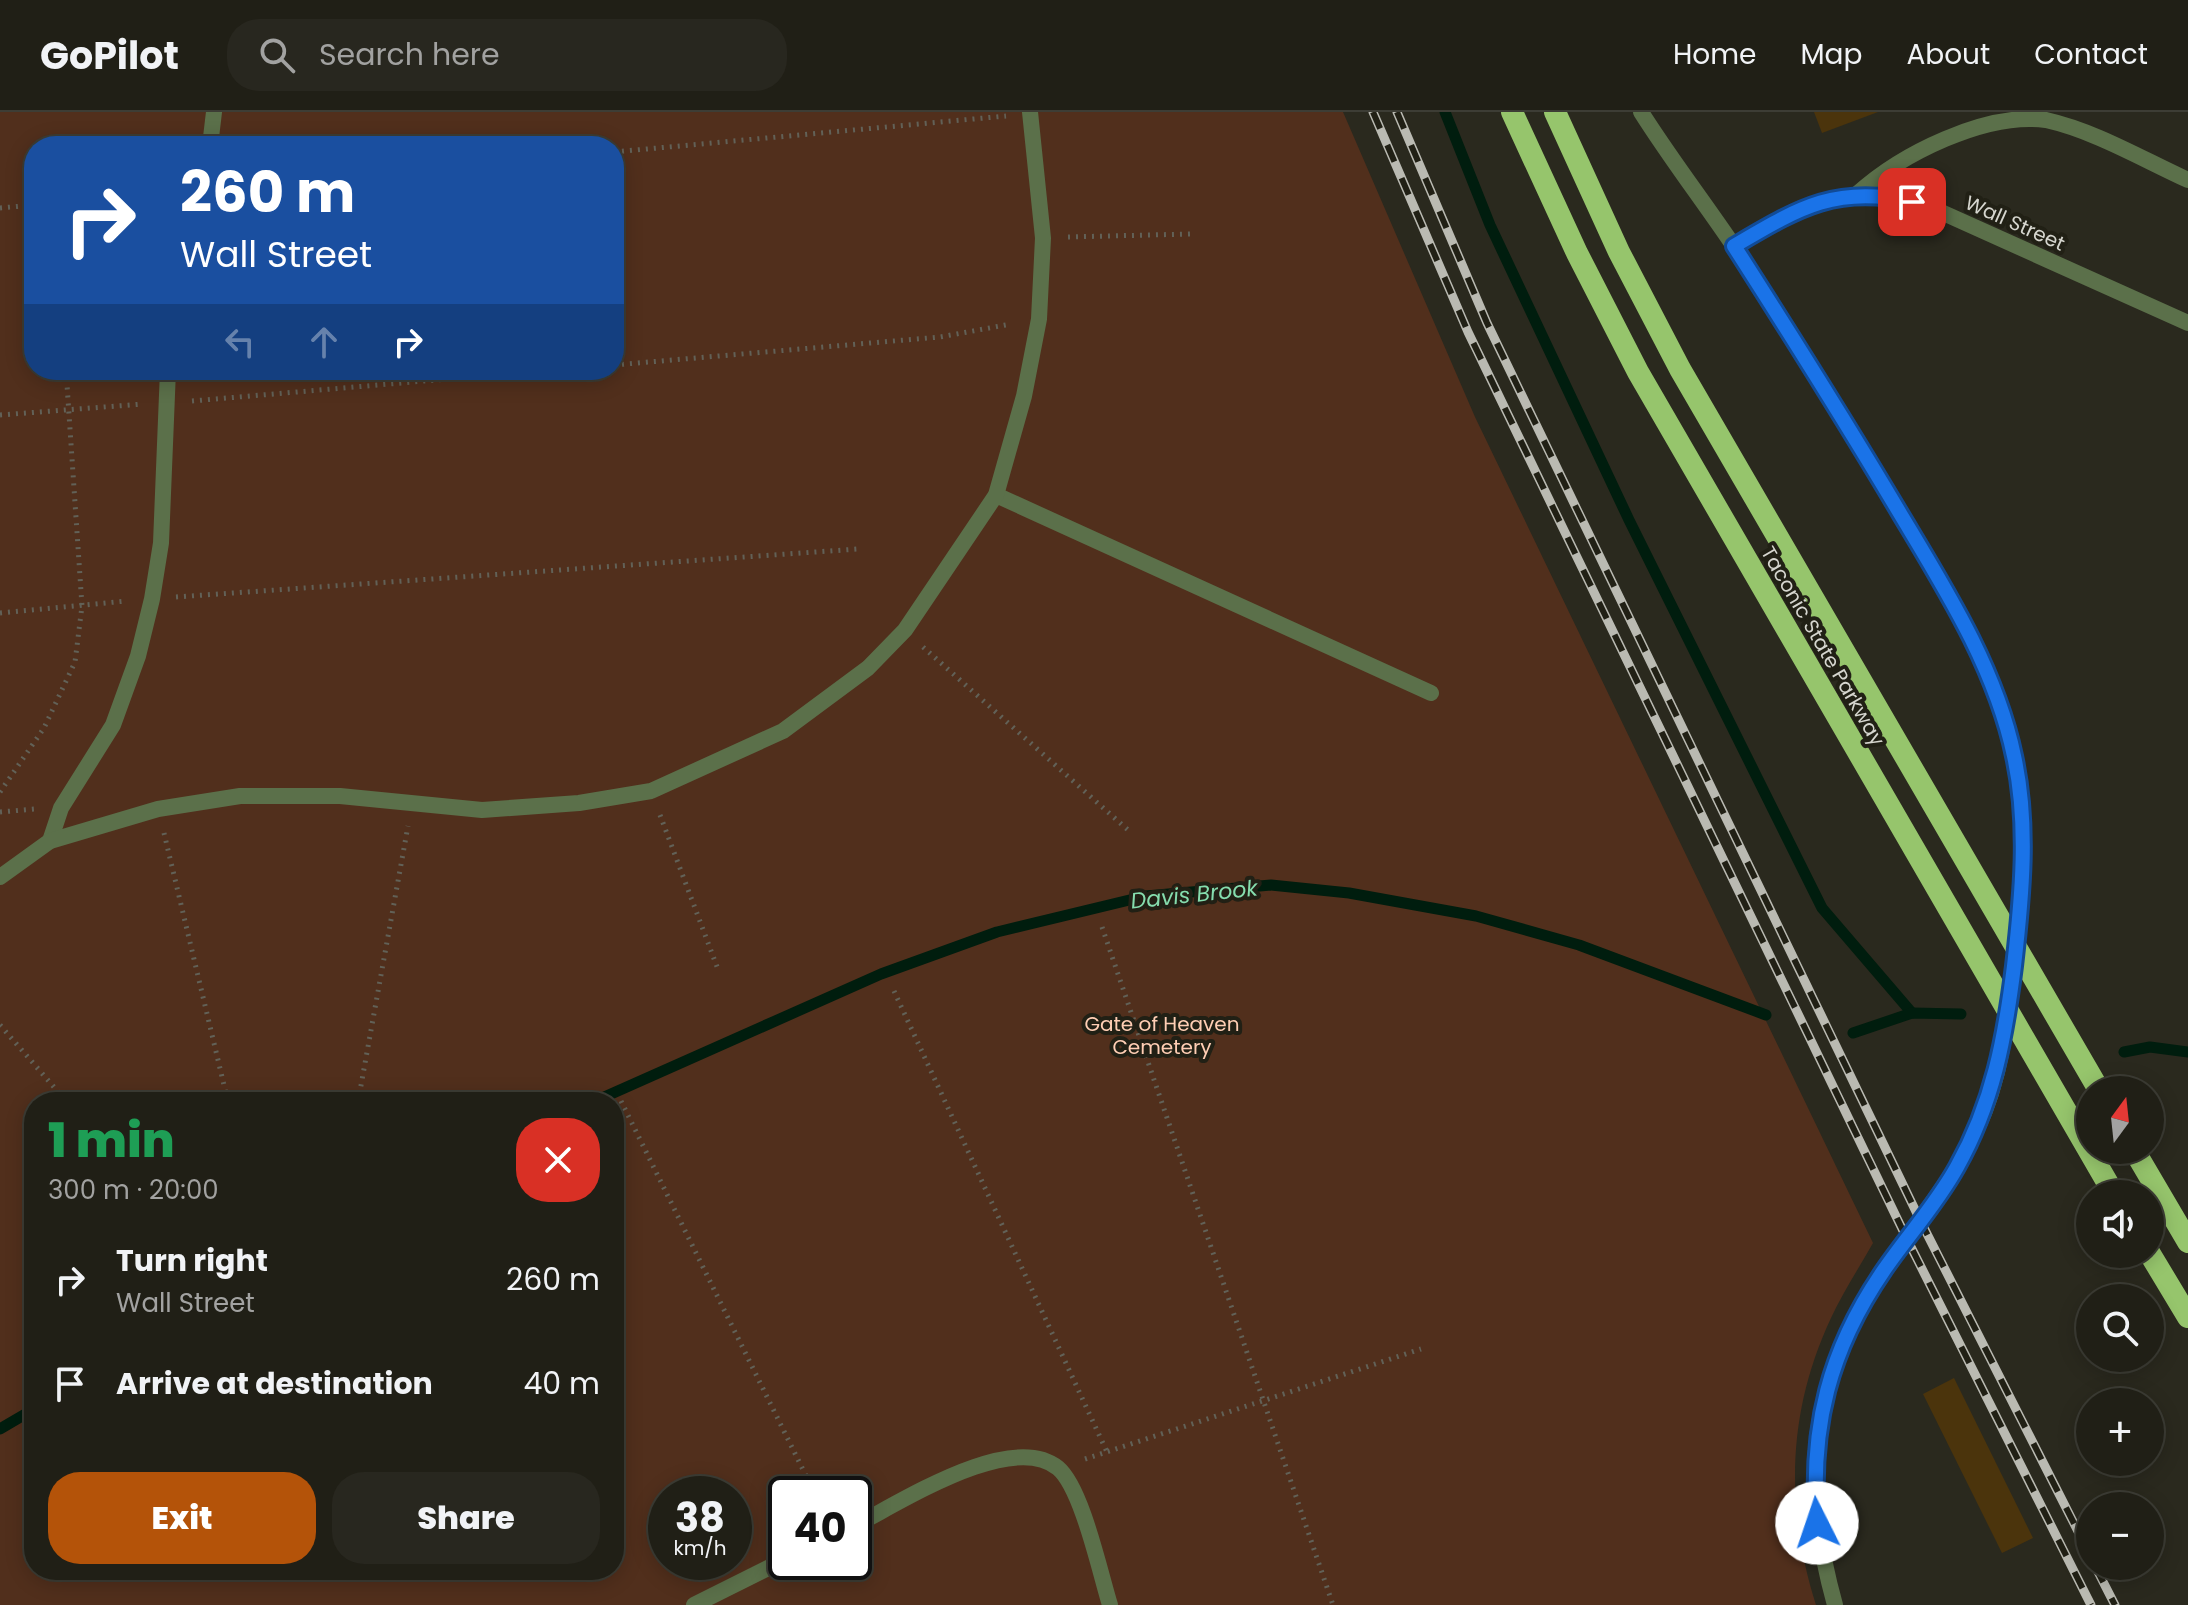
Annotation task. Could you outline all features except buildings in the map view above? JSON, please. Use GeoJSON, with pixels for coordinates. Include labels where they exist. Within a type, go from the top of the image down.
{"type":"FeatureCollection","features":[{"type":"Feature","properties":{"kind":"highway","name":"Taconic State Parkway"},"geometry":{"type":"LineString","coordinates":[[1512,112],[1577,253],[1638,372],[2106,1180]]}},
{"type":"Feature","properties":{"kind":"highway","name":"Taconic State Parkway"},"geometry":{"type":"LineString","coordinates":[[1555,112],[1619,252],[1680,369],[2091,1076]]}},
{"type":"Feature","properties":{"kind":"highway"},"geometry":{"type":"LineString","coordinates":[[2142,1164],[2188,1242]]}},
{"type":"Feature","properties":{"kind":"highway"},"geometry":{"type":"LineString","coordinates":[[2158,1268],[2188,1317]]}},
{"type":"Feature","properties":{"kind":"street"},"geometry":{"type":"LineString","coordinates":[[211,136],[214,112]]}},
{"type":"Feature","properties":{"kind":"street"},"geometry":{"type":"LineString","coordinates":[[1641,112],[1734,246],[1827,390],[1965,626],[1994,690],[2014,751],[2020,789],[2022,861],[2016,948],[1996,1077],[1977,1129],[1948,1183],[1866,1299],[1841,1348],[1823,1400],[1813,1478],[1818,1545],[1835,1605]]}},
{"type":"Feature","properties":{"kind":"street"},"geometry":{"type":"LineString","coordinates":[[0,877],[50,841],[158,809],[240,796],[340,796],[482,810],[579,803],[651,791],[783,731],[868,668],[905,630],[996,495],[1024,396],[1039,319],[1043,238],[1030,113]]}},
{"type":"Feature","properties":{"kind":"street"},"geometry":{"type":"LineString","coordinates":[[1857,194],[1886,168],[1940,139],[2010,118],[2043,118],[2069,126],[2188,180]]}},
{"type":"Feature","properties":{"kind":"street","name":"Wall Street"},"geometry":{"type":"LineString","coordinates":[[1734,246],[1794,211],[1824,199],[1857,194],[1930,207],[2188,323]]}},
{"type":"Feature","properties":{"kind":"street"},"geometry":{"type":"LineString","coordinates":[[50,841],[61,808],[113,725],[138,656],[161,543],[167,380]]}},
{"type":"Feature","properties":{"kind":"street"},"geometry":{"type":"LineString","coordinates":[[996,495],[1431,693]]}},
{"type":"Feature","properties":{"kind":"street"},"geometry":{"type":"LineString","coordinates":[[872,1517],[995,1458],[1027,1455],[1058,1468],[1080,1503],[1110,1605]]}},
{"type":"Feature","properties":{"kind":"street"},"geometry":{"type":"LineString","coordinates":[[694,1605],[768,1568]]}},
{"type":"Feature","properties":{"kind":"path"},"geometry":{"type":"LineString","coordinates":[[624,151],[1030,113]]}},
{"type":"Feature","properties":{"kind":"path"},"geometry":{"type":"LineString","coordinates":[[0,208],[24,206]]}},
{"type":"Feature","properties":{"kind":"path"},"geometry":{"type":"LineString","coordinates":[[1043,238],[1190,234]]}},
{"type":"Feature","properties":{"kind":"path"},"geometry":{"type":"LineString","coordinates":[[624,364],[940,337],[1039,319]]}},
{"type":"Feature","properties":{"kind":"path"},"geometry":{"type":"LineString","coordinates":[[0,792],[44,728],[75,662],[82,606],[67,380]]}},
{"type":"Feature","properties":{"kind":"path"},"geometry":{"type":"LineString","coordinates":[[0,415],[434,380]]}},
{"type":"Feature","properties":{"kind":"path"},"geometry":{"type":"LineString","coordinates":[[0,613],[152,599],[858,549]]}},
{"type":"Feature","properties":{"kind":"path"},"geometry":{"type":"LineString","coordinates":[[905,630],[1128,830]]}},
{"type":"Feature","properties":{"kind":"path"},"geometry":{"type":"LineString","coordinates":[[651,791],[719,972]]}},
{"type":"Feature","properties":{"kind":"path"},"geometry":{"type":"LineString","coordinates":[[360,1092],[411,805]]}},
{"type":"Feature","properties":{"kind":"path"},"geometry":{"type":"LineString","coordinates":[[158,809],[226,1092]]}},
{"type":"Feature","properties":{"kind":"path"},"geometry":{"type":"LineString","coordinates":[[1102,927],[1333,1605]]}},
{"type":"Feature","properties":{"kind":"path"},"geometry":{"type":"LineString","coordinates":[[894,991],[1107,1452]]}},
{"type":"Feature","properties":{"kind":"path"},"geometry":{"type":"LineString","coordinates":[[0,1025],[58,1092]]}},
{"type":"Feature","properties":{"kind":"path"},"geometry":{"type":"LineString","coordinates":[[624,1107],[806,1476]]}},
{"type":"Feature","properties":{"kind":"path"},"geometry":{"type":"LineString","coordinates":[[1058,1468],[1421,1349]]}},
{"type":"Feature","properties":{"kind":"green space","name":"Gate of Heaven Cemetery"},"geometry":{"type":"Polygon","coordinates":[[[0,112],[1343,112],[1475,417],[1873,1243],[1836,1308],[1816,1353],[1806,1389],[1795,1460],[1799,1532],[1816,1605],[0,1605],[0,112]]]}},
{"type":"Feature","properties":{"kind":"waterway"},"geometry":{"type":"LineString","coordinates":[[1445,112],[1490,225],[1629,520],[1822,908],[1912,1013]]}},
{"type":"Feature","properties":{"kind":"waterway","name":"Davis Brook"},"geometry":{"type":"LineString","coordinates":[[616,1092],[881,974],[997,932],[1146,896],[1271,885],[1349,893],[1476,916],[1579,945],[1766,1015]]}},
{"type":"Feature","properties":{"kind":"waterway","name":"Davis Brook"},"geometry":{"type":"LineString","coordinates":[[1853,1033],[1912,1013],[1961,1014]]}},
{"type":"Feature","properties":{"kind":"waterway","name":"Davis Brook"},"geometry":{"type":"LineString","coordinates":[[2124,1052],[2150,1047],[2188,1052]]}},
{"type":"Feature","properties":{"kind":"waterway","name":"Davis Brook"},"geometry":{"type":"LineString","coordinates":[[0,1429],[24,1415]]}},
{"type":"Feature","properties":{"kind":"railway"},"geometry":{"type":"LineString","coordinates":[[1373,112],[1468,332],[1907,1239],[2091,1605]]}},
{"type":"Feature","properties":{"kind":"railway"},"geometry":{"type":"LineString","coordinates":[[1397,112],[1487,323],[1921,1222],[2076,1527]]}},
{"type":"Feature","properties":{"kind":"railway"},"geometry":{"type":"LineString","coordinates":[[2102,1580],[2115,1605]]}},
{"type":"Feature","properties":{"kind":"route"},"geometry":{"type":"LineString","coordinates":[[1817,1523],[1813,1478],[1817,1432],[1823,1400],[1841,1348],[1882,1273],[1948,1183],[1986,1108],[1996,1077],[2018,930],[2021,801],[2014,751],[2006,722],[1965,626],[1835,403],[1734,246],[1794,211],[1824,199],[1857,194],[1912,202]]}}]}
